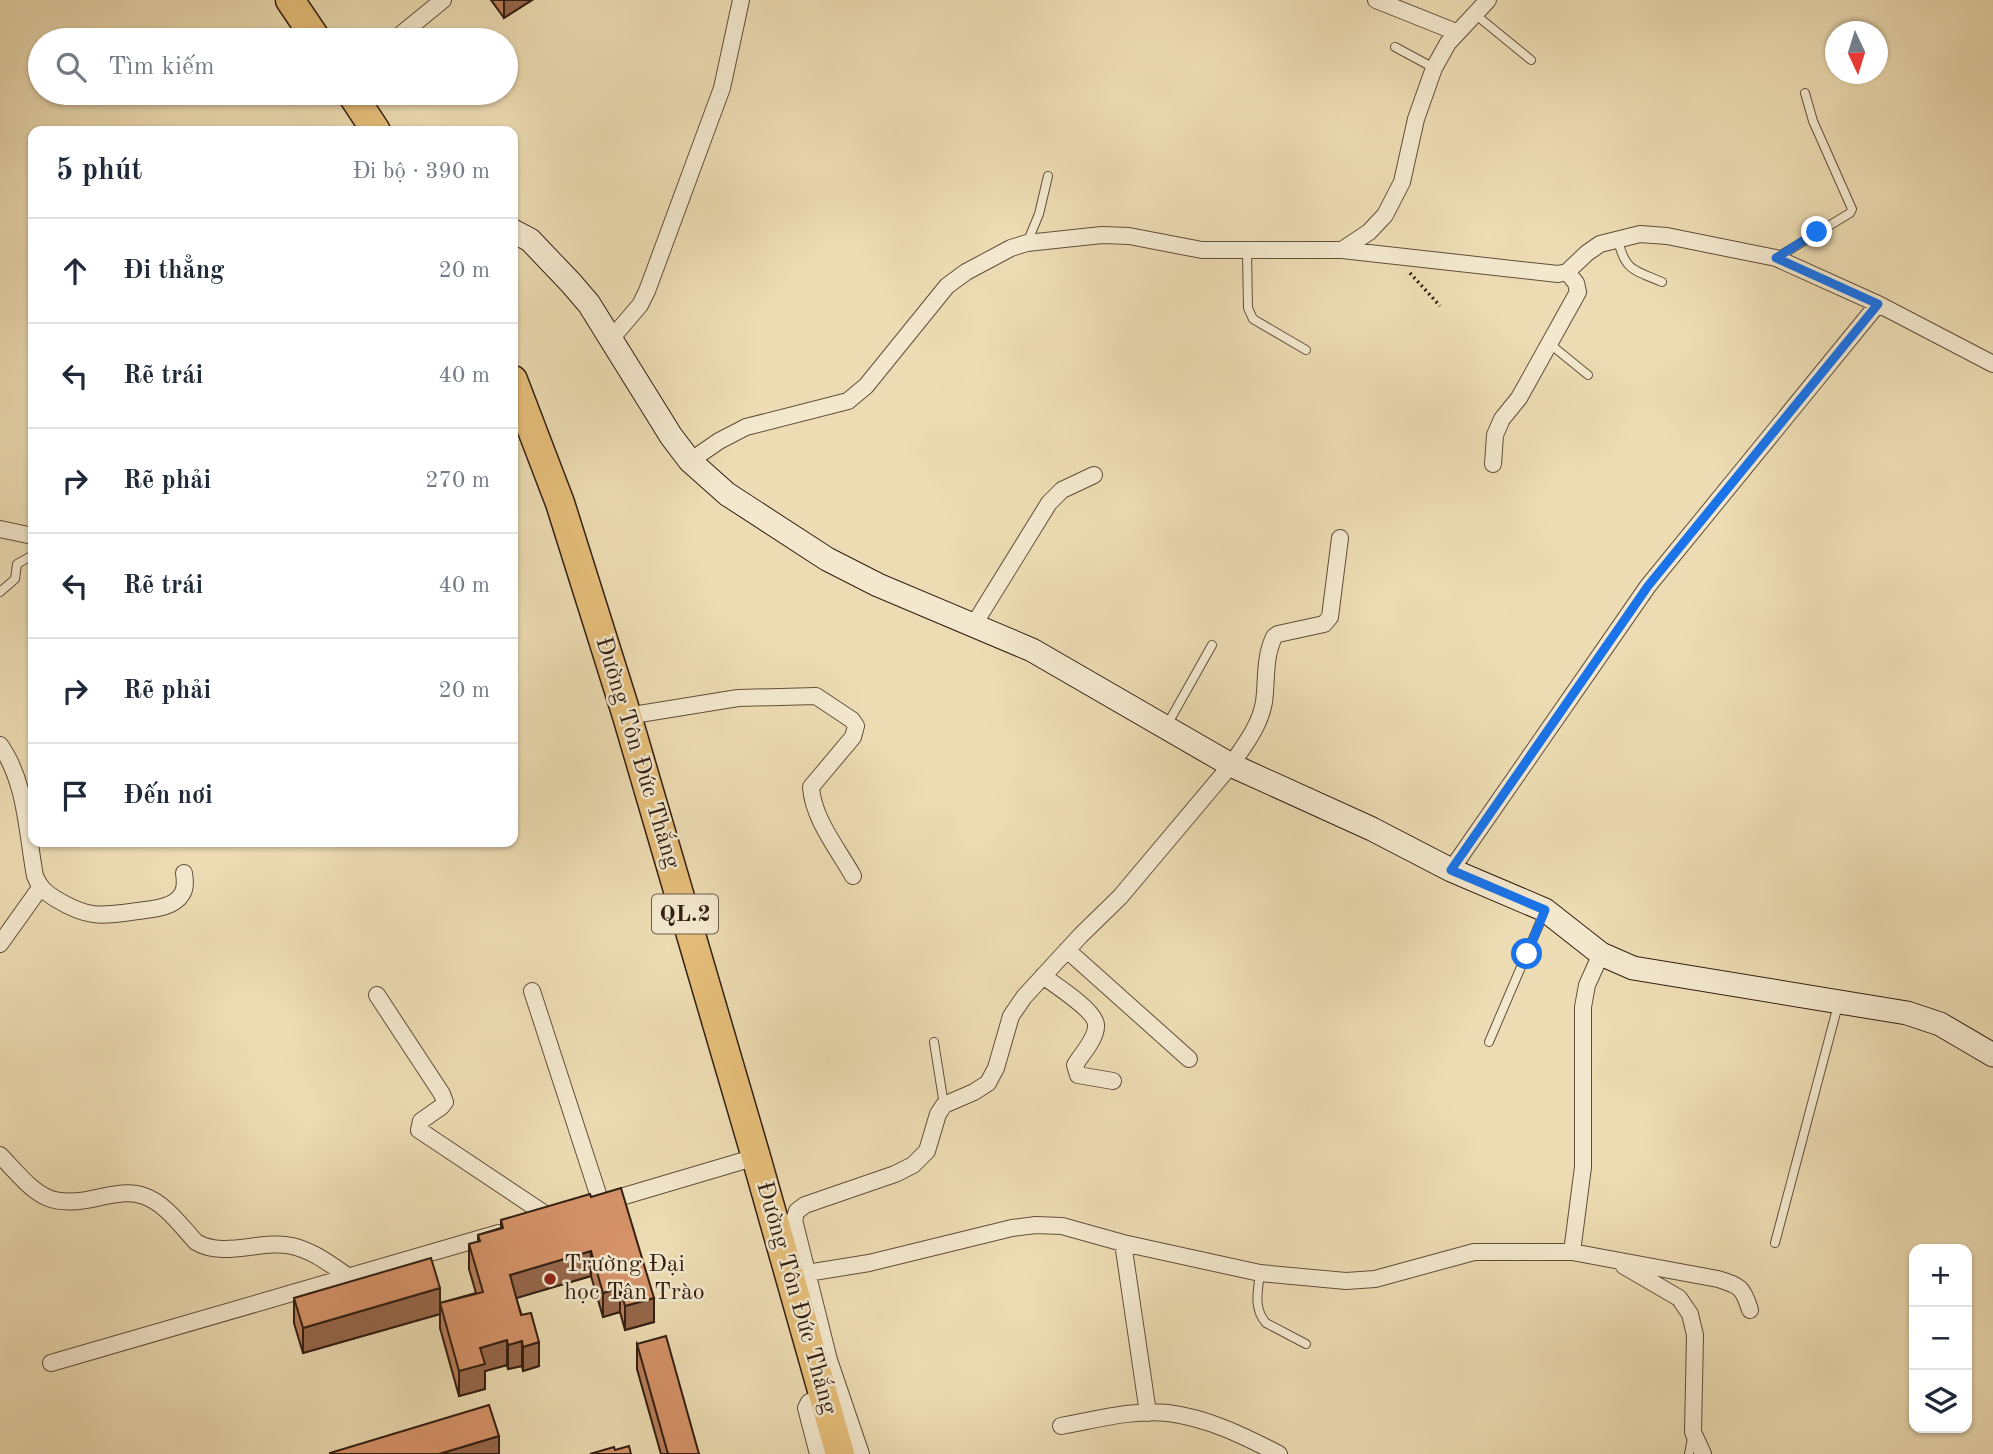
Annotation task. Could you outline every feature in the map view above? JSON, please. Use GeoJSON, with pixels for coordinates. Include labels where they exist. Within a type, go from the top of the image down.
{"type":"FeatureCollection","features":[{"type":"Feature","properties":{"kind":"highway"},"geometry":{"type":"LineString","coordinates":[[290,0],[309,28]]}},
{"type":"Feature","properties":{"kind":"highway"},"geometry":{"type":"LineString","coordinates":[[359,105],[373,126]]}},
{"type":"Feature","properties":{"kind":"highway","name":"Đường Tôn Đức Thắng"},"geometry":{"type":"LineString","coordinates":[[518,393],[560,503],[627,716],[756,1157],[831,1395],[840,1454]]}},
{"type":"Feature","properties":{"kind":"street"},"geometry":{"type":"LineString","coordinates":[[409,28],[443,0]]}},
{"type":"Feature","properties":{"kind":"street"},"geometry":{"type":"LineString","coordinates":[[611,340],[647,291],[722,88],[741,0]]}},
{"type":"Feature","properties":{"kind":"street"},"geometry":{"type":"LineString","coordinates":[[1376,0],[1456,32]]}},
{"type":"Feature","properties":{"kind":"street"},"geometry":{"type":"LineString","coordinates":[[1342,250],[1369,232],[1385,215],[1402,182],[1416,119],[1434,68],[1456,32],[1476,15],[1488,0]]}},
{"type":"Feature","properties":{"kind":"street"},"geometry":{"type":"LineString","coordinates":[[518,233],[530,240],[589,304],[671,436],[690,461],[727,494],[827,559],[878,586],[1032,650],[1231,765],[1373,829],[1451,870],[1545,910],[1601,954],[1633,968],[1907,1013],[1940,1024],[1993,1055]]}},
{"type":"Feature","properties":{"kind":"street"},"geometry":{"type":"LineString","coordinates":[[690,461],[746,427],[848,401],[866,386],[947,286],[966,271],[1011,248],[1027,243],[1102,235],[1129,236],[1202,250],[1342,250],[1558,274],[1567,272],[1600,244],[1640,234],[1667,236],[1776,258],[1878,304],[1993,364]]}},
{"type":"Feature","properties":{"kind":"street"},"geometry":{"type":"LineString","coordinates":[[1493,464],[1495,435],[1502,419],[1519,398],[1578,292],[1576,283],[1567,272]]}},
{"type":"Feature","properties":{"kind":"street"},"geometry":{"type":"LineString","coordinates":[[1451,870],[1648,586],[1878,304]]}},
{"type":"Feature","properties":{"kind":"street"},"geometry":{"type":"LineString","coordinates":[[974,626],[1049,503],[1062,490],[1094,475]]}},
{"type":"Feature","properties":{"kind":"street"},"geometry":{"type":"LineString","coordinates":[[0,529],[28,535]]}},
{"type":"Feature","properties":{"kind":"street"},"geometry":{"type":"LineString","coordinates":[[861,1454],[831,1395],[794,1220],[797,1211],[805,1205],[895,1174],[913,1165],[927,1151],[938,1114],[944,1105],[988,1083],[996,1068],[1011,1016],[1024,997],[1120,897],[1231,765],[1260,717],[1264,702],[1265,672],[1274,637],[1324,624],[1330,617],[1340,538]]}},
{"type":"Feature","properties":{"kind":"street"},"geometry":{"type":"LineString","coordinates":[[627,716],[738,698],[816,696],[852,720],[856,726],[853,737],[811,787],[821,821],[853,876]]}},
{"type":"Feature","properties":{"kind":"street"},"geometry":{"type":"LineString","coordinates":[[0,745],[12,763],[28,824]]}},
{"type":"Feature","properties":{"kind":"street"},"geometry":{"type":"LineString","coordinates":[[0,944],[40,888],[33,847]]}},
{"type":"Feature","properties":{"kind":"street"},"geometry":{"type":"LineString","coordinates":[[40,888],[75,911],[101,916],[170,904],[183,893],[184,873]]}},
{"type":"Feature","properties":{"kind":"street"},"geometry":{"type":"LineString","coordinates":[[1067,950],[1189,1059]]}},
{"type":"Feature","properties":{"kind":"street"},"geometry":{"type":"LineString","coordinates":[[1572,1252],[1583,1167],[1583,1007],[1587,985],[1601,954]]}},
{"type":"Feature","properties":{"kind":"street"},"geometry":{"type":"LineString","coordinates":[[1043,976],[1085,1008],[1096,1025],[1095,1033],[1075,1065],[1078,1075],[1113,1081]]}},
{"type":"Feature","properties":{"kind":"street"},"geometry":{"type":"LineString","coordinates":[[531,990],[594,1205],[756,1157]]}},
{"type":"Feature","properties":{"kind":"street"},"geometry":{"type":"LineString","coordinates":[[51,1363],[558,1216],[419,1130],[421,1121],[441,1107],[444,1101],[442,1094],[377,995]]}},
{"type":"Feature","properties":{"kind":"street"},"geometry":{"type":"LineString","coordinates":[[0,1155],[36,1194],[57,1201],[79,1202],[118,1193],[141,1195],[156,1201],[204,1247],[215,1249],[277,1244],[292,1246],[311,1252],[349,1277]]}},
{"type":"Feature","properties":{"kind":"street"},"geometry":{"type":"LineString","coordinates":[[807,1273],[869,1263],[1012,1228],[1062,1226],[1123,1244],[1260,1273],[1346,1281],[1375,1279],[1474,1252],[1572,1252],[1738,1285],[1745,1293],[1750,1310]]}},
{"type":"Feature","properties":{"kind":"street"},"geometry":{"type":"LineString","coordinates":[[1123,1244],[1148,1413]]}},
{"type":"Feature","properties":{"kind":"street"},"geometry":{"type":"LineString","coordinates":[[1616,1262],[1679,1298],[1690,1314],[1695,1335],[1693,1432],[1703,1454]]}},
{"type":"Feature","properties":{"kind":"street"},"geometry":{"type":"LineString","coordinates":[[818,1454],[806,1408],[808,1402],[831,1395]]}},
{"type":"Feature","properties":{"kind":"street"},"geometry":{"type":"LineString","coordinates":[[1061,1426],[1148,1413],[1166,1413],[1209,1421],[1279,1454]]}},
{"type":"Feature","properties":{"kind":"lane"},"geometry":{"type":"LineString","coordinates":[[1476,15],[1531,60]]}},
{"type":"Feature","properties":{"kind":"lane"},"geometry":{"type":"LineString","coordinates":[[1395,47],[1434,68]]}},
{"type":"Feature","properties":{"kind":"lane"},"geometry":{"type":"LineString","coordinates":[[1776,258],[1850,213],[1852,209],[1813,121],[1805,93]]}},
{"type":"Feature","properties":{"kind":"lane"},"geometry":{"type":"LineString","coordinates":[[1027,243],[1048,176]]}},
{"type":"Feature","properties":{"kind":"lane"},"geometry":{"type":"LineString","coordinates":[[1618,240],[1622,258],[1629,267],[1662,282]]}},
{"type":"Feature","properties":{"kind":"lane"},"geometry":{"type":"LineString","coordinates":[[1247,252],[1248,308],[1253,319],[1306,350]]}},
{"type":"Feature","properties":{"kind":"lane"},"geometry":{"type":"LineString","coordinates":[[1550,344],[1588,375]]}},
{"type":"Feature","properties":{"kind":"lane"},"geometry":{"type":"LineString","coordinates":[[0,592],[15,579],[18,564],[28,558]]}},
{"type":"Feature","properties":{"kind":"lane"},"geometry":{"type":"LineString","coordinates":[[1166,728],[1212,645]]}},
{"type":"Feature","properties":{"kind":"lane"},"geometry":{"type":"LineString","coordinates":[[1489,1042],[1545,910]]}},
{"type":"Feature","properties":{"kind":"lane"},"geometry":{"type":"LineString","coordinates":[[1775,1243],[1839,1002]]}},
{"type":"Feature","properties":{"kind":"lane"},"geometry":{"type":"LineString","coordinates":[[934,1042],[944,1105]]}},
{"type":"Feature","properties":{"kind":"lane"},"geometry":{"type":"LineString","coordinates":[[1260,1273],[1257,1303],[1261,1317],[1266,1323],[1306,1344]]}},
{"type":"Feature","properties":{"kind":"lane"},"geometry":{"type":"LineString","coordinates":[[1689,1454],[1693,1432]]}},
{"type":"Feature","properties":{"kind":"path"},"geometry":{"type":"LineString","coordinates":[[1395,256],[1440,306]]}},
{"type":"Feature","properties":{"kind":"building"},"geometry":{"type":"Polygon","coordinates":[[[621,1188],[654,1298],[625,1306],[620,1288],[603,1293],[591,1251],[510,1275],[521,1315],[531,1313],[539,1342],[523,1347],[522,1341],[508,1345],[507,1340],[480,1348],[485,1364],[459,1371],[440,1303],[483,1292],[469,1244],[480,1241],[478,1235],[503,1228],[501,1220],[590,1194],[591,1197],[621,1188]]]}},
{"type":"Feature","properties":{"kind":"building"},"geometry":{"type":"Polygon","coordinates":[[[431,1258],[440,1288],[303,1328],[294,1298],[431,1258]]]}},
{"type":"Feature","properties":{"kind":"building"},"geometry":{"type":"Polygon","coordinates":[[[666,1336],[699,1454],[668,1454],[637,1344],[666,1336]]]}},
{"type":"Feature","properties":{"kind":"building"},"geometry":{"type":"Polygon","coordinates":[[[489,1405],[499,1436],[439,1454],[330,1454],[330,1453],[489,1405]]]}},
{"type":"Feature","properties":{"kind":"building"},"geometry":{"type":"Polygon","coordinates":[[[629,1446],[631,1454],[590,1454],[614,1447],[615,1450],[629,1446]]]}},
{"type":"Feature","properties":{"kind":"place","name":"Trường Đại học Tân Trào"},"geometry":{"type":"Point","coordinates":[550,1279]}},
{"type":"Feature","properties":{"kind":"route"},"geometry":{"type":"LineString","coordinates":[[1527,954],[1545,910],[1451,870],[1648,586],[1878,304],[1776,258],[1817,232]]}}]}
